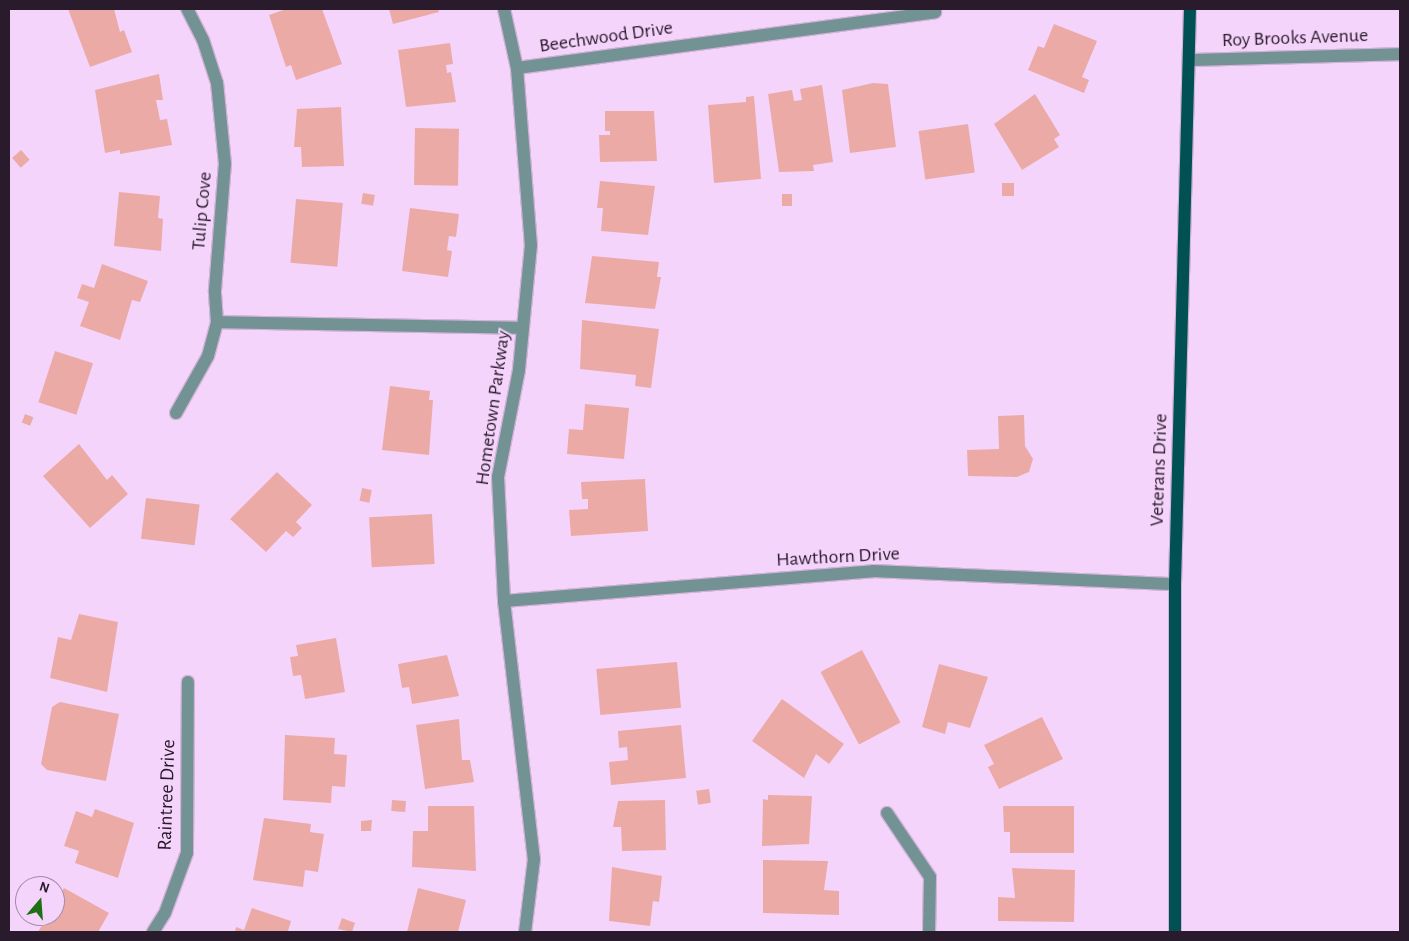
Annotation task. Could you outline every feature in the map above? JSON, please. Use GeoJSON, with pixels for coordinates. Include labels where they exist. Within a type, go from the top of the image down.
{"type":"FeatureCollection","features":[{"type":"Feature","properties":{"kind":"main road","name":"Veterans Drive"},"geometry":{"type":"LineString","coordinates":[[1175,932],[1175,584],[1190,9]]}},
{"type":"Feature","properties":{"kind":"street","name":"Tulip Cove"},"geometry":{"type":"LineString","coordinates":[[176,413],[208,356],[217,322],[215,290],[225,164],[223,123],[217,83],[202,40],[186,9]]}},
{"type":"Feature","properties":{"kind":"street","name":"Hometown Parkway"},"geometry":{"type":"LineString","coordinates":[[504,9],[517,68],[531,245],[523,328],[498,477],[504,601],[534,858],[524,932]]}},
{"type":"Feature","properties":{"kind":"street","name":"Beechwood Drive"},"geometry":{"type":"LineString","coordinates":[[517,68],[935,12],[935,9]]}},
{"type":"Feature","properties":{"kind":"street","name":"Roy Brooks Avenue"},"geometry":{"type":"LineString","coordinates":[[1190,60],[1400,54]]}},
{"type":"Feature","properties":{"kind":"street"},"geometry":{"type":"LineString","coordinates":[[217,322],[523,328]]}},
{"type":"Feature","properties":{"kind":"street","name":"Hawthorn Drive"},"geometry":{"type":"LineString","coordinates":[[504,601],[873,571],[1175,584]]}},
{"type":"Feature","properties":{"kind":"street","name":"Raintree Drive"},"geometry":{"type":"LineString","coordinates":[[153,932],[165,913],[187,853],[188,682]]}},
{"type":"Feature","properties":{"kind":"street"},"geometry":{"type":"LineString","coordinates":[[887,813],[930,877],[929,932]]}},
{"type":"Feature","properties":{"kind":"building"},"geometry":{"type":"Polygon","coordinates":[[[68,9],[114,9],[120,32],[124,30],[132,52],[90,67],[68,9]]]}},
{"type":"Feature","properties":{"kind":"building"},"geometry":{"type":"Polygon","coordinates":[[[286,9],[322,9],[342,64],[296,80],[291,65],[286,67],[269,15],[286,9]]]}},
{"type":"Feature","properties":{"kind":"building"},"geometry":{"type":"Polygon","coordinates":[[[389,9],[438,9],[439,12],[393,24],[389,9]]]}},
{"type":"Feature","properties":{"kind":"building"},"geometry":{"type":"Polygon","coordinates":[[[1054,24],[1097,41],[1082,77],[1089,80],[1084,93],[1028,70],[1038,46],[1044,48],[1054,24]]]}},
{"type":"Feature","properties":{"kind":"building"},"geometry":{"type":"Polygon","coordinates":[[[450,43],[453,64],[446,65],[447,73],[451,72],[456,102],[406,107],[398,50],[450,43]]]}},
{"type":"Feature","properties":{"kind":"building"},"geometry":{"type":"Polygon","coordinates":[[[159,74],[163,100],[156,100],[160,120],[167,119],[172,145],[120,154],[120,150],[105,153],[95,90],[159,74]]]}},
{"type":"Feature","properties":{"kind":"building"},"geometry":{"type":"Polygon","coordinates":[[[873,83],[888,84],[896,147],[850,153],[842,90],[873,83]]]}},
{"type":"Feature","properties":{"kind":"building"},"geometry":{"type":"Polygon","coordinates":[[[822,85],[833,162],[813,165],[814,171],[779,172],[768,94],[792,90],[794,101],[802,100],[800,89],[822,85]]]}},
{"type":"Feature","properties":{"kind":"building"},"geometry":{"type":"Polygon","coordinates":[[[1035,94],[1060,135],[1054,139],[1059,147],[1022,170],[994,124],[1035,94]]]}},
{"type":"Feature","properties":{"kind":"building"},"geometry":{"type":"Polygon","coordinates":[[[754,96],[761,179],[714,183],[708,105],[746,102],[746,97],[754,96]]]}},
{"type":"Feature","properties":{"kind":"building"},"geometry":{"type":"Polygon","coordinates":[[[341,107],[344,166],[302,167],[301,147],[294,147],[297,109],[341,107]]]}},
{"type":"Feature","properties":{"kind":"building"},"geometry":{"type":"Polygon","coordinates":[[[605,111],[654,111],[657,161],[600,162],[599,135],[610,135],[610,131],[605,131],[605,111]]]}},
{"type":"Feature","properties":{"kind":"building"},"geometry":{"type":"Polygon","coordinates":[[[968,124],[975,173],[925,179],[918,131],[968,124]]]}},
{"type":"Feature","properties":{"kind":"building"},"geometry":{"type":"Polygon","coordinates":[[[415,128],[459,129],[458,186],[414,185],[415,128]]]}},
{"type":"Feature","properties":{"kind":"building"},"geometry":{"type":"Polygon","coordinates":[[[21,150],[30,160],[21,168],[12,158],[21,150]]]}},
{"type":"Feature","properties":{"kind":"building"},"geometry":{"type":"Polygon","coordinates":[[[600,181],[655,186],[648,235],[601,231],[603,208],[597,208],[600,181]]]}},
{"type":"Feature","properties":{"kind":"building"},"geometry":{"type":"Polygon","coordinates":[[[1002,183],[1014,183],[1014,196],[1002,196],[1002,183]]]}},
{"type":"Feature","properties":{"kind":"building"},"geometry":{"type":"Polygon","coordinates":[[[119,192],[160,196],[158,218],[163,219],[161,251],[114,246],[119,192]]]}},
{"type":"Feature","properties":{"kind":"building"},"geometry":{"type":"Polygon","coordinates":[[[363,193],[375,195],[373,206],[361,204],[363,193]]]}},
{"type":"Feature","properties":{"kind":"building"},"geometry":{"type":"Polygon","coordinates":[[[782,194],[792,194],[792,206],[782,206],[782,194]]]}},
{"type":"Feature","properties":{"kind":"building"},"geometry":{"type":"Polygon","coordinates":[[[296,199],[343,203],[337,267],[290,263],[296,199]]]}},
{"type":"Feature","properties":{"kind":"building"},"geometry":{"type":"Polygon","coordinates":[[[410,208],[459,214],[456,237],[449,236],[447,250],[452,251],[448,277],[402,271],[410,208]]]}},
{"type":"Feature","properties":{"kind":"building"},"geometry":{"type":"Polygon","coordinates":[[[592,256],[659,262],[657,277],[661,277],[655,309],[585,303],[592,256]]]}},
{"type":"Feature","properties":{"kind":"building"},"geometry":{"type":"Polygon","coordinates":[[[102,264],[148,281],[140,302],[132,300],[120,340],[80,326],[89,302],[77,298],[82,284],[94,288],[102,264]]]}},
{"type":"Feature","properties":{"kind":"building"},"geometry":{"type":"Polygon","coordinates":[[[582,320],[659,329],[651,388],[635,386],[636,375],[580,369],[582,320]]]}},
{"type":"Feature","properties":{"kind":"building"},"geometry":{"type":"Polygon","coordinates":[[[55,351],[93,363],[76,415],[38,402],[55,351]]]}},
{"type":"Feature","properties":{"kind":"building"},"geometry":{"type":"Polygon","coordinates":[[[390,386],[430,391],[429,400],[433,400],[429,455],[382,450],[390,386]]]}},
{"type":"Feature","properties":{"kind":"building"},"geometry":{"type":"Polygon","coordinates":[[[585,404],[629,408],[624,459],[567,454],[569,429],[583,430],[585,404]]]}},
{"type":"Feature","properties":{"kind":"building"},"geometry":{"type":"Polygon","coordinates":[[[25,414],[33,417],[30,426],[22,422],[25,414]]]}},
{"type":"Feature","properties":{"kind":"building"},"geometry":{"type":"Polygon","coordinates":[[[1024,415],[1025,446],[1033,459],[1029,472],[1017,477],[968,476],[967,450],[999,449],[998,416],[1024,415]]]}},
{"type":"Feature","properties":{"kind":"building"},"geometry":{"type":"Polygon","coordinates":[[[79,444],[107,480],[112,475],[128,494],[90,528],[43,476],[79,444]]]}},
{"type":"Feature","properties":{"kind":"building"},"geometry":{"type":"Polygon","coordinates":[[[277,472],[312,505],[296,522],[302,528],[293,537],[286,531],[266,552],[230,519],[277,472]]]}},
{"type":"Feature","properties":{"kind":"building"},"geometry":{"type":"Polygon","coordinates":[[[645,479],[648,531],[571,536],[569,510],[588,509],[588,499],[582,499],[581,482],[645,479]]]}},
{"type":"Feature","properties":{"kind":"building"},"geometry":{"type":"Polygon","coordinates":[[[362,488],[372,490],[369,503],[360,501],[362,488]]]}},
{"type":"Feature","properties":{"kind":"building"},"geometry":{"type":"Polygon","coordinates":[[[146,498],[200,505],[195,545],[141,539],[146,498]]]}},
{"type":"Feature","properties":{"kind":"building"},"geometry":{"type":"Polygon","coordinates":[[[432,514],[435,564],[372,567],[369,517],[432,514]]]}},
{"type":"Feature","properties":{"kind":"building"},"geometry":{"type":"Polygon","coordinates":[[[79,614],[118,622],[107,692],[50,678],[58,637],[71,640],[79,614]]]}},
{"type":"Feature","properties":{"kind":"building"},"geometry":{"type":"Polygon","coordinates":[[[336,638],[345,692],[305,699],[301,675],[293,676],[290,657],[298,656],[296,645],[336,638]]]}},
{"type":"Feature","properties":{"kind":"building"},"geometry":{"type":"Polygon","coordinates":[[[862,650],[900,722],[859,744],[821,672],[862,650]]]}},
{"type":"Feature","properties":{"kind":"building"},"geometry":{"type":"Polygon","coordinates":[[[447,655],[459,696],[412,704],[409,687],[402,688],[398,664],[447,655]]]}},
{"type":"Feature","properties":{"kind":"building"},"geometry":{"type":"Polygon","coordinates":[[[677,662],[681,708],[600,715],[596,669],[677,662]]]}},
{"type":"Feature","properties":{"kind":"building"},"geometry":{"type":"Polygon","coordinates":[[[939,664],[988,677],[970,728],[948,722],[945,734],[922,727],[939,664]]]}},
{"type":"Feature","properties":{"kind":"building"},"geometry":{"type":"Polygon","coordinates":[[[782,699],[844,744],[829,764],[816,754],[804,778],[752,741],[782,699]]]}},
{"type":"Feature","properties":{"kind":"building"},"geometry":{"type":"Polygon","coordinates":[[[60,702],[119,714],[106,781],[47,770],[41,764],[52,707],[60,702]]]}},
{"type":"Feature","properties":{"kind":"building"},"geometry":{"type":"Polygon","coordinates":[[[1042,717],[1063,759],[999,789],[988,767],[994,764],[984,745],[1042,717]]]}},
{"type":"Feature","properties":{"kind":"building"},"geometry":{"type":"Polygon","coordinates":[[[459,719],[462,760],[470,760],[474,782],[425,789],[416,725],[459,719]]]}},
{"type":"Feature","properties":{"kind":"building"},"geometry":{"type":"Polygon","coordinates":[[[681,725],[686,778],[611,785],[609,762],[628,760],[627,747],[619,748],[618,731],[681,725]]]}},
{"type":"Feature","properties":{"kind":"building"},"geometry":{"type":"Polygon","coordinates":[[[285,735],[335,738],[334,754],[347,755],[345,787],[332,786],[331,803],[283,800],[285,735]]]}},
{"type":"Feature","properties":{"kind":"building"},"geometry":{"type":"Polygon","coordinates":[[[709,789],[711,803],[698,805],[696,791],[709,789]]]}},
{"type":"Feature","properties":{"kind":"building"},"geometry":{"type":"Polygon","coordinates":[[[768,795],[812,796],[809,844],[762,846],[763,799],[768,800],[768,795]]]}},
{"type":"Feature","properties":{"kind":"building"},"geometry":{"type":"Polygon","coordinates":[[[392,800],[406,801],[405,812],[391,811],[392,800]]]}},
{"type":"Feature","properties":{"kind":"building"},"geometry":{"type":"Polygon","coordinates":[[[665,800],[666,850],[622,851],[621,827],[613,827],[618,801],[665,800]]]}},
{"type":"Feature","properties":{"kind":"building"},"geometry":{"type":"Polygon","coordinates":[[[428,806],[474,806],[476,871],[412,867],[413,831],[428,831],[428,806]]]}},
{"type":"Feature","properties":{"kind":"building"},"geometry":{"type":"Polygon","coordinates":[[[1003,806],[1074,806],[1074,853],[1010,853],[1010,832],[1004,832],[1003,806]]]}},
{"type":"Feature","properties":{"kind":"building"},"geometry":{"type":"Polygon","coordinates":[[[95,809],[134,823],[118,878],[75,863],[79,851],[64,846],[76,811],[92,817],[95,809]]]}},
{"type":"Feature","properties":{"kind":"building"},"geometry":{"type":"Polygon","coordinates":[[[264,818],[311,824],[310,832],[324,834],[318,872],[305,870],[303,887],[253,880],[264,818]]]}},
{"type":"Feature","properties":{"kind":"building"},"geometry":{"type":"Polygon","coordinates":[[[372,820],[371,831],[361,831],[361,821],[372,820]]]}},
{"type":"Feature","properties":{"kind":"building"},"geometry":{"type":"Polygon","coordinates":[[[763,860],[828,861],[824,890],[839,891],[839,915],[763,913],[763,860]]]}},
{"type":"Feature","properties":{"kind":"building"},"geometry":{"type":"Polygon","coordinates":[[[612,867],[662,876],[659,902],[653,901],[650,926],[609,921],[612,867]]]}},
{"type":"Feature","properties":{"kind":"building"},"geometry":{"type":"Polygon","coordinates":[[[1012,868],[1075,870],[1074,922],[998,921],[998,897],[1015,898],[1012,868]]]}},
{"type":"Feature","properties":{"kind":"building"},"geometry":{"type":"Polygon","coordinates":[[[418,888],[466,900],[458,932],[407,932],[418,888]]]}},
{"type":"Feature","properties":{"kind":"building"},"geometry":{"type":"Polygon","coordinates":[[[65,889],[109,913],[98,932],[38,932],[42,926],[65,926],[65,889]]]}},
{"type":"Feature","properties":{"kind":"building"},"geometry":{"type":"Polygon","coordinates":[[[252,908],[291,921],[288,931],[292,932],[235,932],[236,927],[244,930],[252,908]]]}},
{"type":"Feature","properties":{"kind":"building"},"geometry":{"type":"Polygon","coordinates":[[[342,918],[355,923],[352,932],[338,929],[342,918]]]}}]}
